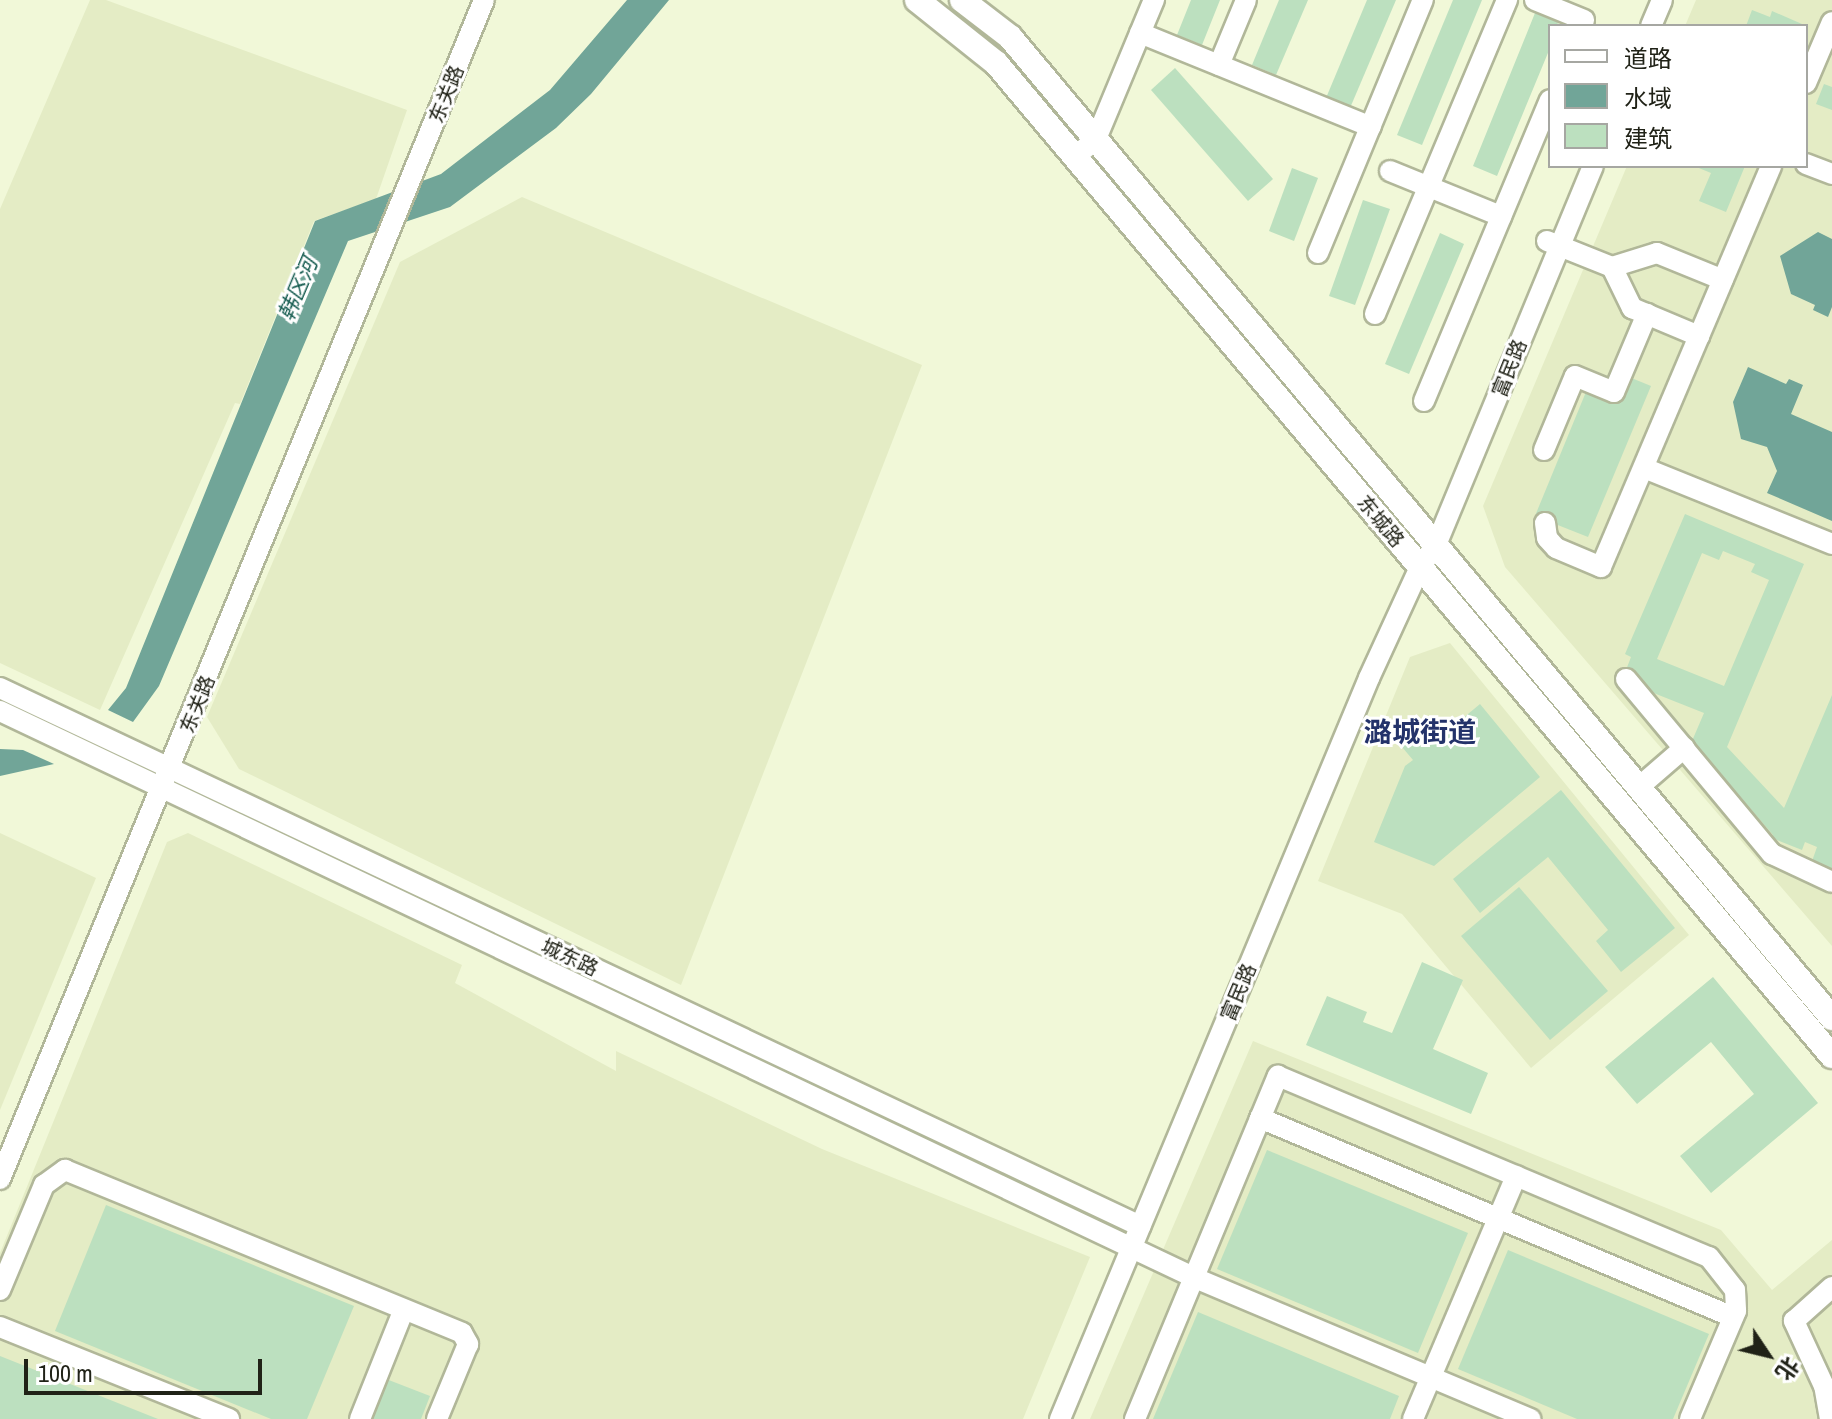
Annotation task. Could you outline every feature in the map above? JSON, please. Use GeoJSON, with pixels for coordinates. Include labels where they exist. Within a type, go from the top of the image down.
{"type":"FeatureCollection","features":[{"type":"Feature","properties":{"kind":"main road","name":"东城路"},"geometry":{"type":"LineString","coordinates":[[917,0],[996,63],[1832,1056]]}},
{"type":"Feature","properties":{"kind":"main road","name":"东城路"},"geometry":{"type":"LineString","coordinates":[[962,0],[1010,37],[1832,1018]]}},
{"type":"Feature","properties":{"kind":"street","name":"东关路"},"geometry":{"type":"LineString","coordinates":[[0,1179],[484,0]]}},
{"type":"Feature","properties":{"kind":"street"},"geometry":{"type":"LineString","coordinates":[[1075,157],[1096,139],[1154,0]]}},
{"type":"Feature","properties":{"kind":"street"},"geometry":{"type":"LineString","coordinates":[[1219,65],[1246,0]]}},
{"type":"Feature","properties":{"kind":"street"},"geometry":{"type":"LineString","coordinates":[[1318,253],[1423,0]]}},
{"type":"Feature","properties":{"kind":"street"},"geometry":{"type":"LineString","coordinates":[[1375,314],[1507,0]]}},
{"type":"Feature","properties":{"kind":"street"},"geometry":{"type":"LineString","coordinates":[[1535,0],[1582,23],[1592,0]]}},
{"type":"Feature","properties":{"kind":"street"},"geometry":{"type":"LineString","coordinates":[[1637,24],[1647,0]]}},
{"type":"Feature","properties":{"kind":"street"},"geometry":{"type":"LineString","coordinates":[[1652,24],[1662,0]]}},
{"type":"Feature","properties":{"kind":"street"},"geometry":{"type":"LineString","coordinates":[[1808,78],[1832,22]]}},
{"type":"Feature","properties":{"kind":"street"},"geometry":{"type":"LineString","coordinates":[[1140,33],[1371,127]]}},
{"type":"Feature","properties":{"kind":"street"},"geometry":{"type":"LineString","coordinates":[[1424,401],[1548,105]]}},
{"type":"Feature","properties":{"kind":"street"},"geometry":{"type":"LineString","coordinates":[[1808,165],[1832,174]]}},
{"type":"Feature","properties":{"kind":"street","name":"富民路"},"geometry":{"type":"LineString","coordinates":[[1553,244],[1577,168]]}},
{"type":"Feature","properties":{"kind":"street","name":"富民路"},"geometry":{"type":"LineString","coordinates":[[1060,1419],[1553,244],[1592,168]]}},
{"type":"Feature","properties":{"kind":"street"},"geometry":{"type":"LineString","coordinates":[[1545,523],[1547,538],[1556,548],[1601,567],[1770,168]]}},
{"type":"Feature","properties":{"kind":"street"},"geometry":{"type":"LineString","coordinates":[[1390,171],[1501,216]]}},
{"type":"Feature","properties":{"kind":"street"},"geometry":{"type":"LineString","coordinates":[[1553,244],[1612,267],[1657,253],[1723,280]]}},
{"type":"Feature","properties":{"kind":"street"},"geometry":{"type":"LineString","coordinates":[[1612,267],[1632,308],[1699,336]]}},
{"type":"Feature","properties":{"kind":"street"},"geometry":{"type":"LineString","coordinates":[[1544,450],[1575,376],[1614,392],[1647,314]]}},
{"type":"Feature","properties":{"kind":"street"},"geometry":{"type":"LineString","coordinates":[[1644,468],[1832,544]]}},
{"type":"Feature","properties":{"kind":"street"},"geometry":{"type":"LineString","coordinates":[[1626,679],[1772,854],[1832,882]]}},
{"type":"Feature","properties":{"kind":"street","name":"城东路"},"geometry":{"type":"LineString","coordinates":[[0,688],[166,778],[1195,1278],[1531,1419]]}},
{"type":"Feature","properties":{"kind":"street","name":"城东路"},"geometry":{"type":"LineString","coordinates":[[0,711],[166,778],[1140,1226]]}},
{"type":"Feature","properties":{"kind":"street"},"geometry":{"type":"LineString","coordinates":[[1639,787],[1684,748]]}},
{"type":"Feature","properties":{"kind":"street"},"geometry":{"type":"LineString","coordinates":[[1135,1419],[1278,1076],[1709,1257],[1735,1290],[1733,1317],[1690,1419]]}},
{"type":"Feature","properties":{"kind":"street"},"geometry":{"type":"LineString","coordinates":[[1260,1118],[1733,1317]]}},
{"type":"Feature","properties":{"kind":"street"},"geometry":{"type":"LineString","coordinates":[[0,1288],[44,1185],[65,1170],[462,1333],[468,1344],[437,1419]]}},
{"type":"Feature","properties":{"kind":"street"},"geometry":{"type":"LineString","coordinates":[[1413,1419],[1516,1176]]}},
{"type":"Feature","properties":{"kind":"street"},"geometry":{"type":"LineString","coordinates":[[1830,1419],[1824,1386],[1794,1321],[1832,1287]]}},
{"type":"Feature","properties":{"kind":"street"},"geometry":{"type":"LineString","coordinates":[[360,1419],[404,1309]]}},
{"type":"Feature","properties":{"kind":"street"},"geometry":{"type":"LineString","coordinates":[[0,1327],[229,1419]]}},
{"type":"Feature","properties":{"kind":"shaded area"},"geometry":{"type":"Polygon","coordinates":[[[90,0],[106,0],[407,110],[376,199],[314,221],[240,404],[235,403],[100,710],[0,663],[0,209],[90,0]]]}},
{"type":"Feature","properties":{"kind":"shaded area"},"geometry":{"type":"Polygon","coordinates":[[[1696,0],[1832,0],[1832,946],[1505,567],[1483,506],[1626,168],[1808,168],[1808,24],[1686,24],[1696,0]]]}},
{"type":"Feature","properties":{"kind":"shaded area"},"geometry":{"type":"Polygon","coordinates":[[[522,197],[922,365],[681,985],[239,769],[207,717],[400,262],[522,197]]]}},
{"type":"Feature","properties":{"kind":"shaded area"},"geometry":{"type":"Polygon","coordinates":[[[1450,643],[1689,935],[1531,1068],[1402,914],[1318,881],[1410,657],[1450,643]]]}},
{"type":"Feature","properties":{"kind":"shaded area"},"geometry":{"type":"Polygon","coordinates":[[[0,833],[96,878],[0,1110],[0,833]]]}},
{"type":"Feature","properties":{"kind":"shaded area"},"geometry":{"type":"Polygon","coordinates":[[[188,833],[462,965],[455,983],[616,1071],[616,1051],[822,1149],[1090,1257],[1023,1419],[0,1419],[0,1253],[167,842],[188,833]]]}},
{"type":"Feature","properties":{"kind":"shaded area"},"geometry":{"type":"Polygon","coordinates":[[[1253,1041],[1721,1230],[1772,1290],[1832,1240],[1832,1419],[1090,1419],[1253,1041]]]}},
{"type":"Feature","properties":{"kind":"water","name":"韩区河"},"geometry":{"type":"Polygon","coordinates":[[[627,0],[669,0],[591,94],[556,128],[450,207],[348,241],[159,686],[133,722],[108,710],[126,688],[315,221],[441,174],[550,90],[627,0]]]}},
{"type":"Feature","properties":{"kind":"water"},"geometry":{"type":"Polygon","coordinates":[[[1818,232],[1832,239],[1832,307],[1828,317],[1813,310],[1815,305],[1791,294],[1780,256],[1818,232]]]}},
{"type":"Feature","properties":{"kind":"water"},"geometry":{"type":"Polygon","coordinates":[[[1748,367],[1786,384],[1789,379],[1803,385],[1791,414],[1832,432],[1832,521],[1767,493],[1777,471],[1767,447],[1741,439],[1733,402],[1748,367]]]}},
{"type":"Feature","properties":{"kind":"water"},"geometry":{"type":"Polygon","coordinates":[[[0,749],[23,750],[54,764],[0,776],[0,749]]]}},
{"type":"Feature","properties":{"kind":"building"},"geometry":{"type":"Polygon","coordinates":[[[1191,0],[1220,0],[1202,45],[1177,35],[1191,0]]]}},
{"type":"Feature","properties":{"kind":"building"},"geometry":{"type":"Polygon","coordinates":[[[1279,0],[1308,0],[1276,75],[1252,65],[1279,0]]]}},
{"type":"Feature","properties":{"kind":"building"},"geometry":{"type":"Polygon","coordinates":[[[1367,0],[1396,0],[1350,108],[1326,98],[1367,0]]]}},
{"type":"Feature","properties":{"kind":"building"},"geometry":{"type":"Polygon","coordinates":[[[1453,0],[1482,0],[1422,145],[1397,135],[1453,0]]]}},
{"type":"Feature","properties":{"kind":"building"},"geometry":{"type":"Polygon","coordinates":[[[1752,10],[1770,17],[1772,11],[1802,24],[1747,24],[1752,10]]]}},
{"type":"Feature","properties":{"kind":"building"},"geometry":{"type":"Polygon","coordinates":[[[1535,13],[1560,23],[1548,24],[1548,53],[1497,176],[1473,166],[1535,13]]]}},
{"type":"Feature","properties":{"kind":"building"},"geometry":{"type":"Polygon","coordinates":[[[1175,68],[1273,179],[1248,201],[1151,90],[1175,68]]]}},
{"type":"Feature","properties":{"kind":"building"},"geometry":{"type":"Polygon","coordinates":[[[1824,84],[1832,87],[1832,110],[1816,104],[1824,84]]]}},
{"type":"Feature","properties":{"kind":"building"},"geometry":{"type":"Polygon","coordinates":[[[1292,168],[1318,178],[1294,241],[1269,231],[1292,168]]]}},
{"type":"Feature","properties":{"kind":"building"},"geometry":{"type":"Polygon","coordinates":[[[1699,168],[1744,168],[1726,212],[1699,201],[1711,173],[1699,168]]]}},
{"type":"Feature","properties":{"kind":"building"},"geometry":{"type":"Polygon","coordinates":[[[1363,200],[1390,209],[1355,305],[1329,296],[1363,200]]]}},
{"type":"Feature","properties":{"kind":"building"},"geometry":{"type":"Polygon","coordinates":[[[1440,233],[1464,244],[1409,374],[1385,364],[1440,233]]]}},
{"type":"Feature","properties":{"kind":"building"},"geometry":{"type":"Polygon","coordinates":[[[1629,377],[1651,386],[1588,537],[1535,516],[1588,387],[1629,377]]]}},
{"type":"Feature","properties":{"kind":"building"},"geometry":{"type":"Polygon","coordinates":[[[1685,514],[1804,564],[1727,747],[1784,808],[1832,695],[1832,873],[1811,864],[1817,847],[1805,842],[1802,850],[1772,838],[1773,835],[1692,741],[1704,713],[1641,688],[1626,670],[1631,657],[1625,654],[1685,514]],[[1723,551],[1719,560],[1702,553],[1657,659],[1724,686],[1769,580],[1751,572],[1755,564],[1723,551]]]}},
{"type":"Feature","properties":{"kind":"building"},"geometry":{"type":"Polygon","coordinates":[[[1480,704],[1540,777],[1434,866],[1374,842],[1405,766],[1413,760],[1402,747],[1433,721],[1444,734],[1480,704]]]}},
{"type":"Feature","properties":{"kind":"building"},"geometry":{"type":"Polygon","coordinates":[[[1561,790],[1675,928],[1621,972],[1596,941],[1608,930],[1548,857],[1480,913],[1453,879],[1561,790]]]}},
{"type":"Feature","properties":{"kind":"building"},"geometry":{"type":"Polygon","coordinates":[[[1519,887],[1608,991],[1550,1040],[1461,936],[1519,887]]]}},
{"type":"Feature","properties":{"kind":"building"},"geometry":{"type":"Polygon","coordinates":[[[1422,962],[1463,980],[1433,1049],[1488,1073],[1471,1114],[1306,1045],[1327,996],[1367,1012],[1363,1022],[1392,1033],[1422,962]]]}},
{"type":"Feature","properties":{"kind":"building"},"geometry":{"type":"Polygon","coordinates":[[[1713,977],[1818,1103],[1711,1193],[1680,1156],[1754,1094],[1711,1042],[1637,1104],[1605,1067],[1713,977]]]}},
{"type":"Feature","properties":{"kind":"building"},"geometry":{"type":"Polygon","coordinates":[[[1267,1150],[1468,1233],[1418,1353],[1217,1269],[1267,1150]]]}},
{"type":"Feature","properties":{"kind":"building"},"geometry":{"type":"Polygon","coordinates":[[[106,1205],[354,1306],[307,1419],[271,1419],[55,1331],[106,1205]]]}},
{"type":"Feature","properties":{"kind":"building"},"geometry":{"type":"Polygon","coordinates":[[[1508,1250],[1709,1334],[1673,1419],[1577,1419],[1458,1369],[1508,1250]]]}},
{"type":"Feature","properties":{"kind":"building"},"geometry":{"type":"Polygon","coordinates":[[[1198,1312],[1399,1396],[1390,1419],[1153,1419],[1198,1312]]]}},
{"type":"Feature","properties":{"kind":"building"},"geometry":{"type":"Polygon","coordinates":[[[0,1356],[158,1419],[0,1419],[0,1356]]]}},
{"type":"Feature","properties":{"kind":"building"},"geometry":{"type":"Polygon","coordinates":[[[381,1377],[430,1396],[421,1419],[364,1419],[381,1377]]]}},
{"type":"Feature","properties":{"kind":"district","name":"潞城街道"},"geometry":{"type":"Point","coordinates":[1420,732]}}]}
